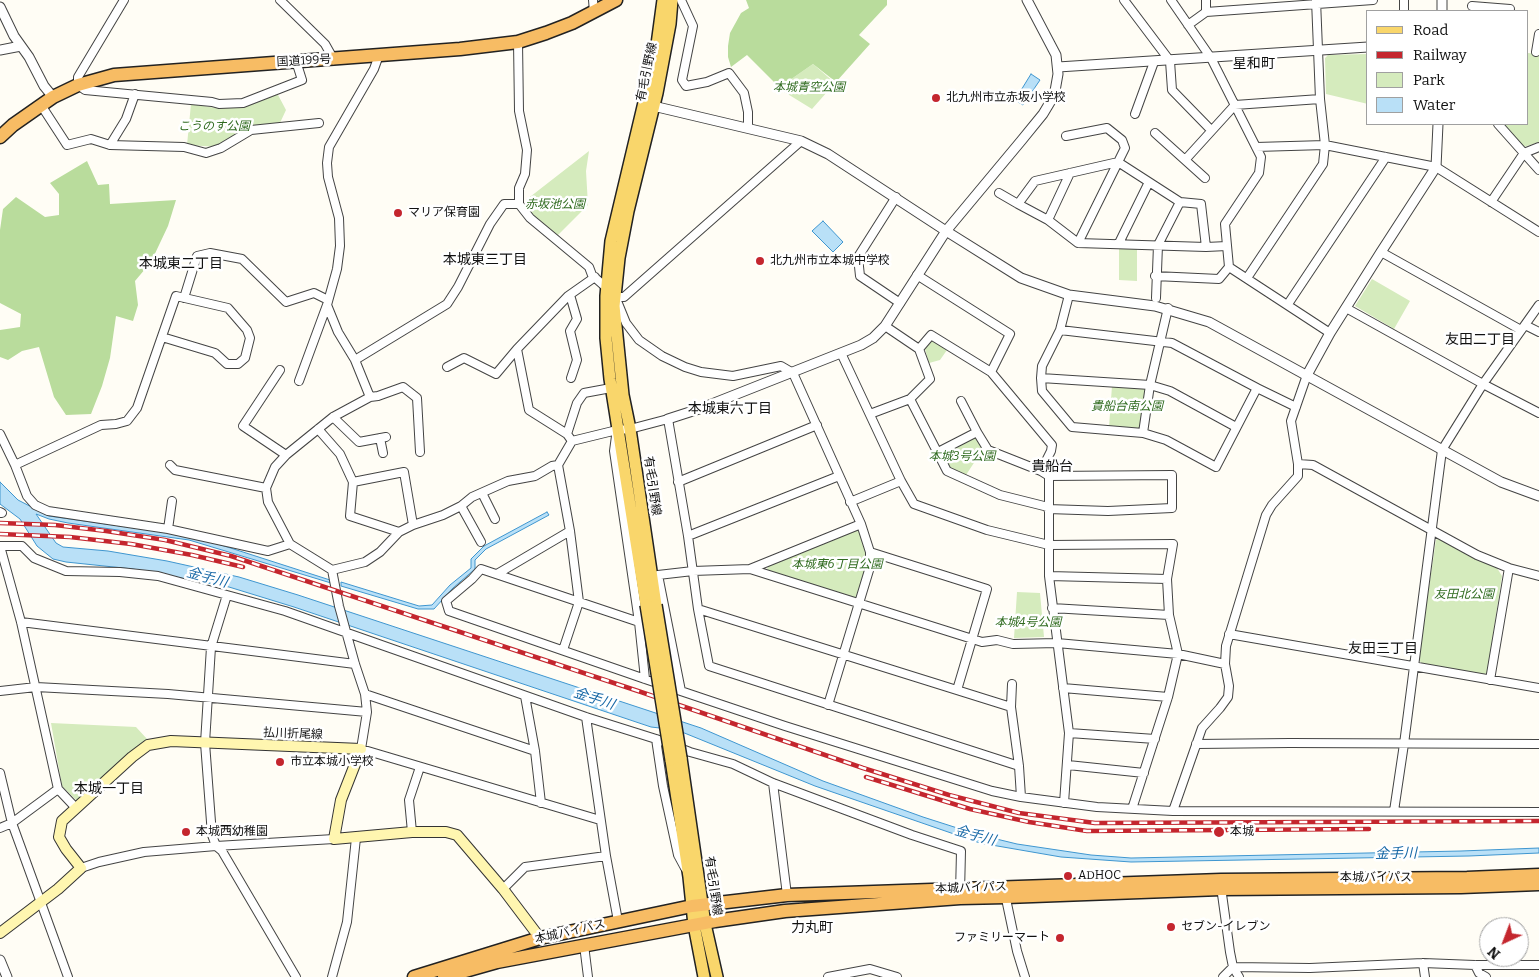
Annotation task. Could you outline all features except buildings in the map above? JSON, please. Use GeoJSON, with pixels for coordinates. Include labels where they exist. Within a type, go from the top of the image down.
{"type":"FeatureCollection","features":[{"type":"Feature","properties":{"kind":"highway","name":"国道199号"},"geometry":{"type":"LineString","coordinates":[[0,137],[53,97],[78,85],[114,76],[296,61],[334,60],[518,42],[546,33],[593,6],[616,0]]}},
{"type":"Feature","properties":{"kind":"highway","name":"本城バイパス"},"geometry":{"type":"LineString","coordinates":[[414,977],[540,938],[697,906],[787,895],[1005,892],[1539,875]]}},
{"type":"Feature","properties":{"kind":"highway","name":"本城バイパス"},"geometry":{"type":"LineString","coordinates":[[1221,884],[1539,884]]}},
{"type":"Feature","properties":{"kind":"highway","name":"本城バイパス"},"geometry":{"type":"LineString","coordinates":[[444,977],[497,962],[699,924],[785,911],[960,893]]}},
{"type":"Feature","properties":{"kind":"main road","name":"有毛引野線"},"geometry":{"type":"LineString","coordinates":[[663,0],[649,105],[611,293],[606,338],[617,430],[651,605],[676,759],[697,906],[704,977]]}},
{"type":"Feature","properties":{"kind":"main road","name":"有毛引野線"},"geometry":{"type":"LineString","coordinates":[[649,105],[665,55],[672,0]]}},
{"type":"Feature","properties":{"kind":"main road","name":"有毛引野線"},"geometry":{"type":"LineString","coordinates":[[611,293],[623,395],[655,576],[651,605]]}},
{"type":"Feature","properties":{"kind":"main road","name":"払川折尾線"},"geometry":{"type":"LineString","coordinates":[[81,868],[59,837],[62,821],[75,807],[148,745],[171,741],[361,749]]}},
{"type":"Feature","properties":{"kind":"main road"},"geometry":{"type":"LineString","coordinates":[[361,749],[341,800],[334,839],[412,832],[446,832],[456,835],[503,889],[540,938]]}},
{"type":"Feature","properties":{"kind":"main road","name":"有毛引野線"},"geometry":{"type":"LineString","coordinates":[[676,759],[689,878],[697,906]]}},
{"type":"Feature","properties":{"kind":"main road"},"geometry":{"type":"LineString","coordinates":[[0,933],[58,890],[81,868]]}},
{"type":"Feature","properties":{"kind":"main road","name":"有毛引野線"},"geometry":{"type":"LineString","coordinates":[[699,924],[717,977]]}},
{"type":"Feature","properties":{"kind":"street"},"geometry":{"type":"LineString","coordinates":[[124,0],[78,77],[78,85],[85,90],[219,104],[243,103],[302,80],[296,61]]}},
{"type":"Feature","properties":{"kind":"street"},"geometry":{"type":"LineString","coordinates":[[280,0],[324,44],[334,60]]}},
{"type":"Feature","properties":{"kind":"street"},"geometry":{"type":"LineString","coordinates":[[681,0],[693,26],[682,80],[686,86],[693,85],[707,82],[729,72],[744,93],[748,112],[748,128]]}},
{"type":"Feature","properties":{"kind":"street"},"geometry":{"type":"LineString","coordinates":[[563,650],[579,602],[570,531],[558,465],[572,441],[617,430],[630,429],[700,409],[841,353],[867,341],[885,326],[946,231],[1043,114],[1055,91],[1058,67],[1056,55],[1027,0]]}},
{"type":"Feature","properties":{"kind":"street"},"geometry":{"type":"LineString","coordinates":[[1124,0],[1170,61],[1172,90],[1211,130]]}},
{"type":"Feature","properties":{"kind":"street"},"geometry":{"type":"LineString","coordinates":[[1156,276],[1219,279],[1229,267],[1225,224],[1259,172],[1261,157],[1210,58],[1171,0]]}},
{"type":"Feature","properties":{"kind":"street"},"geometry":{"type":"LineString","coordinates":[[1206,0],[1206,12]]}},
{"type":"Feature","properties":{"kind":"street"},"geometry":{"type":"LineString","coordinates":[[1188,25],[1206,12],[1316,2],[1373,0]]}},
{"type":"Feature","properties":{"kind":"street"},"geometry":{"type":"LineString","coordinates":[[1247,278],[1323,164],[1325,145],[1320,98],[1316,2]]}},
{"type":"Feature","properties":{"kind":"street"},"geometry":{"type":"LineString","coordinates":[[1472,6],[1484,9],[1510,9]]}},
{"type":"Feature","properties":{"kind":"street"},"geometry":{"type":"LineString","coordinates":[[0,7],[14,36],[53,97]]}},
{"type":"Feature","properties":{"kind":"street"},"geometry":{"type":"LineString","coordinates":[[1534,52],[1539,34]]}},
{"type":"Feature","properties":{"kind":"street"},"geometry":{"type":"LineString","coordinates":[[518,42],[519,111],[527,150],[525,174],[519,188],[519,204],[530,218],[589,267],[595,277],[611,293],[626,323],[639,340],[662,356],[701,372],[733,376],[781,366],[792,373],[817,425],[861,524],[870,552],[870,567],[828,705]]}},
{"type":"Feature","properties":{"kind":"street"},"geometry":{"type":"LineString","coordinates":[[0,50],[21,46]]}},
{"type":"Feature","properties":{"kind":"street"},"geometry":{"type":"LineString","coordinates":[[1058,67],[1366,47]]}},
{"type":"Feature","properties":{"kind":"street"},"geometry":{"type":"LineString","coordinates":[[299,381],[328,303],[337,269],[340,246],[339,218],[328,177],[327,163],[330,147],[374,69],[379,55]]}},
{"type":"Feature","properties":{"kind":"street"},"geometry":{"type":"LineString","coordinates":[[1135,114],[1154,62]]}},
{"type":"Feature","properties":{"kind":"street"},"geometry":{"type":"LineString","coordinates":[[110,145],[126,119],[135,94]]}},
{"type":"Feature","properties":{"kind":"street"},"geometry":{"type":"LineString","coordinates":[[1185,160],[1235,105],[1320,98]]}},
{"type":"Feature","properties":{"kind":"street"},"geometry":{"type":"LineString","coordinates":[[41,105],[67,145],[91,139],[110,145],[184,147],[206,153],[221,148],[251,130],[318,123]]}},
{"type":"Feature","properties":{"kind":"street"},"geometry":{"type":"LineString","coordinates":[[649,105],[801,141],[828,154],[1022,278],[1069,295],[1168,308],[1209,322],[1501,482],[1539,496]]}},
{"type":"Feature","properties":{"kind":"street"},"geometry":{"type":"LineString","coordinates":[[1173,811],[1202,728],[1228,697],[1229,686],[1225,664],[1229,634],[1266,515],[1272,505],[1298,476],[1298,464],[1291,421],[1304,382],[1330,333],[1436,167],[1438,125]]}},
{"type":"Feature","properties":{"kind":"street"},"geometry":{"type":"LineString","coordinates":[[1499,125],[1539,170]]}},
{"type":"Feature","properties":{"kind":"street"},"geometry":{"type":"LineString","coordinates":[[1066,136],[1107,128],[1122,140],[1125,148],[1078,243]]}},
{"type":"Feature","properties":{"kind":"street"},"geometry":{"type":"LineString","coordinates":[[1155,133],[1205,178]]}},
{"type":"Feature","properties":{"kind":"street"},"geometry":{"type":"LineString","coordinates":[[611,293],[624,297],[801,141]]}},
{"type":"Feature","properties":{"kind":"street"},"geometry":{"type":"LineString","coordinates":[[1256,147],[1325,145],[1436,167],[1539,232]]}},
{"type":"Feature","properties":{"kind":"street"},"geometry":{"type":"LineString","coordinates":[[1491,202],[1524,153],[1539,147]]}},
{"type":"Feature","properties":{"kind":"street"},"geometry":{"type":"LineString","coordinates":[[1288,304],[1386,157]]}},
{"type":"Feature","properties":{"kind":"street"},"geometry":{"type":"LineString","coordinates":[[1018,204],[1036,181],[1118,162],[1180,202],[1201,204],[1206,247]]}},
{"type":"Feature","properties":{"kind":"street"},"geometry":{"type":"LineString","coordinates":[[1048,220],[1070,173]]}},
{"type":"Feature","properties":{"kind":"street"},"geometry":{"type":"LineString","coordinates":[[1119,243],[1149,182]]}},
{"type":"Feature","properties":{"kind":"street"},"geometry":{"type":"LineString","coordinates":[[999,193],[1048,220],[1078,243],[1228,246]]}},
{"type":"Feature","properties":{"kind":"street"},"geometry":{"type":"LineString","coordinates":[[896,198],[858,257],[860,276],[900,303]]}},
{"type":"Feature","properties":{"kind":"street"},"geometry":{"type":"LineString","coordinates":[[1156,298],[1158,245],[1180,202]]}},
{"type":"Feature","properties":{"kind":"street"},"geometry":{"type":"LineString","coordinates":[[355,360],[447,304],[458,287],[490,224],[504,204],[519,204]]}},
{"type":"Feature","properties":{"kind":"street"},"geometry":{"type":"LineString","coordinates":[[1381,252],[1523,328],[1539,332]]}},
{"type":"Feature","properties":{"kind":"street"},"geometry":{"type":"LineString","coordinates":[[184,298],[197,256],[210,253],[242,259],[286,302],[314,293],[328,303],[338,332],[355,360],[370,397]]}},
{"type":"Feature","properties":{"kind":"street"},"geometry":{"type":"LineString","coordinates":[[1229,267],[1330,333]]}},
{"type":"Feature","properties":{"kind":"street"},"geometry":{"type":"LineString","coordinates":[[917,275],[1010,334],[991,372]]}},
{"type":"Feature","properties":{"kind":"street"},"geometry":{"type":"LineString","coordinates":[[446,367],[464,358],[496,374],[517,349],[570,295],[595,277]]}},
{"type":"Feature","properties":{"kind":"street"},"geometry":{"type":"LineString","coordinates":[[570,295],[577,319],[570,330],[576,360],[571,378]]}},
{"type":"Feature","properties":{"kind":"street"},"geometry":{"type":"LineString","coordinates":[[1069,295],[1060,330],[1042,366],[1041,378],[1042,391],[1072,427],[1143,433],[1166,440],[1216,467],[1257,388]]}},
{"type":"Feature","properties":{"kind":"street"},"geometry":{"type":"LineString","coordinates":[[15,466],[101,425],[127,421],[137,408],[176,296],[228,308],[247,330],[250,338],[245,358],[238,364],[227,364],[214,353],[162,337]]}},
{"type":"Feature","properties":{"kind":"street"},"geometry":{"type":"LineString","coordinates":[[1394,811],[1442,450],[1483,384],[1539,305]]}},
{"type":"Feature","properties":{"kind":"street"},"geometry":{"type":"LineString","coordinates":[[1143,433],[1150,385],[1168,308]]}},
{"type":"Feature","properties":{"kind":"street"},"geometry":{"type":"LineString","coordinates":[[1346,308],[1539,413]]}},
{"type":"Feature","properties":{"kind":"street"},"geometry":{"type":"LineString","coordinates":[[870,414],[910,399],[930,380],[919,349],[885,326]]}},
{"type":"Feature","properties":{"kind":"street"},"geometry":{"type":"LineString","coordinates":[[1060,330],[1161,340],[1172,343],[1296,407]]}},
{"type":"Feature","properties":{"kind":"street"},"geometry":{"type":"LineString","coordinates":[[919,349],[931,335],[991,372],[1052,445],[1041,471]]}},
{"type":"Feature","properties":{"kind":"street"},"geometry":{"type":"LineString","coordinates":[[517,349],[529,410],[567,434],[572,441]]}},
{"type":"Feature","properties":{"kind":"street"},"geometry":{"type":"LineString","coordinates":[[841,353],[901,482],[914,504],[987,530],[1049,545],[1173,544],[1167,579],[1168,616],[1178,654],[1168,697],[1132,809]]}},
{"type":"Feature","properties":{"kind":"street"},"geometry":{"type":"LineString","coordinates":[[280,370],[243,426],[286,455]]}},
{"type":"Feature","properties":{"kind":"street"},"geometry":{"type":"LineString","coordinates":[[1041,378],[1150,385],[1170,391],[1236,427]]}},
{"type":"Feature","properties":{"kind":"street"},"geometry":{"type":"LineString","coordinates":[[420,452],[417,398],[403,387],[370,397],[333,417],[286,455],[275,467],[266,488],[268,502],[290,544],[332,570],[365,562],[380,552],[399,532],[443,515],[461,506],[472,497],[508,481],[535,476],[552,466],[558,465]]}},
{"type":"Feature","properties":{"kind":"street"},"geometry":{"type":"LineString","coordinates":[[567,434],[577,404],[584,393],[611,388]]}},
{"type":"Feature","properties":{"kind":"street"},"geometry":{"type":"LineString","coordinates":[[910,399],[947,471],[1000,494],[1048,508],[1108,510],[1172,508],[1172,475],[1049,476],[988,450],[961,400]]}},
{"type":"Feature","properties":{"kind":"street"},"geometry":{"type":"LineString","coordinates":[[333,417],[359,442],[383,438],[382,452]]}},
{"type":"Feature","properties":{"kind":"street"},"geometry":{"type":"LineString","coordinates":[[668,419],[694,571],[698,609],[709,666],[1019,766]]}},
{"type":"Feature","properties":{"kind":"street"},"geometry":{"type":"LineString","coordinates":[[678,482],[817,425]]}},
{"type":"Feature","properties":{"kind":"street"},"geometry":{"type":"LineString","coordinates":[[318,429],[340,454],[353,482],[350,516],[399,532]]}},
{"type":"Feature","properties":{"kind":"street"},"geometry":{"type":"LineString","coordinates":[[617,430],[614,451],[640,622],[645,679]]}},
{"type":"Feature","properties":{"kind":"street"},"geometry":{"type":"LineString","coordinates":[[938,452],[977,432]]}},
{"type":"Feature","properties":{"kind":"street"},"geometry":{"type":"LineString","coordinates":[[0,434],[27,496],[48,511],[168,529],[268,551],[290,544]]}},
{"type":"Feature","properties":{"kind":"street"},"geometry":{"type":"LineString","coordinates":[[1298,464],[1313,465],[1476,555],[1509,568],[1539,576]]}},
{"type":"Feature","properties":{"kind":"street"},"geometry":{"type":"LineString","coordinates":[[170,465],[175,470],[266,488]]}},
{"type":"Feature","properties":{"kind":"street"},"geometry":{"type":"LineString","coordinates":[[353,482],[404,472],[414,525]]}},
{"type":"Feature","properties":{"kind":"street"},"geometry":{"type":"LineString","coordinates":[[688,536],[839,476]]}},
{"type":"Feature","properties":{"kind":"street"},"geometry":{"type":"LineString","coordinates":[[1049,476],[1049,576],[1069,733],[1064,803]]}},
{"type":"Feature","properties":{"kind":"street"},"geometry":{"type":"LineString","coordinates":[[850,502],[901,482]]}},
{"type":"Feature","properties":{"kind":"street"},"geometry":{"type":"LineString","coordinates":[[482,493],[495,519]]}},
{"type":"Feature","properties":{"kind":"street"},"geometry":{"type":"LineString","coordinates":[[168,529],[172,501]]}},
{"type":"Feature","properties":{"kind":"street"},"geometry":{"type":"LineString","coordinates":[[461,506],[481,542]]}},
{"type":"Feature","properties":{"kind":"street"},"geometry":{"type":"LineString","coordinates":[[750,569],[861,524]]}},
{"type":"Feature","properties":{"kind":"street"},"geometry":{"type":"LineString","coordinates":[[497,574],[570,531]]}},
{"type":"Feature","properties":{"kind":"street"},"geometry":{"type":"LineString","coordinates":[[75,807],[58,789],[21,622],[0,546],[22,546],[34,558],[66,570],[158,576],[285,611],[586,717],[690,752],[733,764],[773,783],[912,835],[961,851],[960,893]]}},
{"type":"Feature","properties":{"kind":"street"},"geometry":{"type":"LineString","coordinates":[[870,552],[987,589],[956,690]]}},
{"type":"Feature","properties":{"kind":"street"},"geometry":{"type":"LineString","coordinates":[[1490,680],[1509,568]]}},
{"type":"Feature","properties":{"kind":"street"},"geometry":{"type":"LineString","coordinates":[[640,622],[481,569],[472,579],[446,600],[448,611],[645,679],[794,729],[992,791],[1022,797],[1064,803],[1173,811],[1539,812]]}},
{"type":"Feature","properties":{"kind":"street"},"geometry":{"type":"LineString","coordinates":[[681,691],[655,576],[694,571],[750,569],[982,642],[997,640],[1013,644],[1058,643],[1178,654],[1225,664]]}},
{"type":"Feature","properties":{"kind":"street"},"geometry":{"type":"LineString","coordinates":[[332,570],[354,664],[365,694],[367,712],[361,749],[600,820]]}},
{"type":"Feature","properties":{"kind":"street"},"geometry":{"type":"LineString","coordinates":[[1049,576],[1167,579]]}},
{"type":"Feature","properties":{"kind":"street"},"geometry":{"type":"LineString","coordinates":[[227,595],[211,647],[205,743],[212,835],[216,846],[222,851],[296,977]]}},
{"type":"Feature","properties":{"kind":"street"},"geometry":{"type":"LineString","coordinates":[[1052,608],[1168,616]]}},
{"type":"Feature","properties":{"kind":"street"},"geometry":{"type":"LineString","coordinates":[[698,609],[1011,707]]}},
{"type":"Feature","properties":{"kind":"street"},"geometry":{"type":"LineString","coordinates":[[21,622],[354,664]]}},
{"type":"Feature","properties":{"kind":"street"},"geometry":{"type":"LineString","coordinates":[[1229,634],[1539,688]]}},
{"type":"Feature","properties":{"kind":"street"},"geometry":{"type":"LineString","coordinates":[[1012,684],[1011,707],[1022,797]]}},
{"type":"Feature","properties":{"kind":"street"},"geometry":{"type":"LineString","coordinates":[[0,691],[36,687],[208,698],[367,712]]}},
{"type":"Feature","properties":{"kind":"street"},"geometry":{"type":"LineString","coordinates":[[1063,688],[1168,697]]}},
{"type":"Feature","properties":{"kind":"street"},"geometry":{"type":"LineString","coordinates":[[365,694],[535,751]]}},
{"type":"Feature","properties":{"kind":"street"},"geometry":{"type":"LineString","coordinates":[[525,696],[535,751],[541,802]]}},
{"type":"Feature","properties":{"kind":"street"},"geometry":{"type":"LineString","coordinates":[[586,717],[600,820],[618,921]]}},
{"type":"Feature","properties":{"kind":"street"},"geometry":{"type":"LineString","coordinates":[[1069,733],[1154,739]]}},
{"type":"Feature","properties":{"kind":"street"},"geometry":{"type":"LineString","coordinates":[[656,739],[663,786],[678,855],[689,878]]}},
{"type":"Feature","properties":{"kind":"street"},"geometry":{"type":"LineString","coordinates":[[1196,744],[1539,744]]}},
{"type":"Feature","properties":{"kind":"street"},"geometry":{"type":"LineString","coordinates":[[1068,765],[1144,773]]}},
{"type":"Feature","properties":{"kind":"street"},"geometry":{"type":"LineString","coordinates":[[412,832],[408,800],[420,767]]}},
{"type":"Feature","properties":{"kind":"street"},"geometry":{"type":"LineString","coordinates":[[0,773],[12,823],[68,977]]}},
{"type":"Feature","properties":{"kind":"street"},"geometry":{"type":"LineString","coordinates":[[773,783],[787,895]]}},
{"type":"Feature","properties":{"kind":"street"},"geometry":{"type":"LineString","coordinates":[[0,828],[12,823],[58,789]]}},
{"type":"Feature","properties":{"kind":"street"},"geometry":{"type":"LineString","coordinates":[[332,977],[347,922],[356,838]]}},
{"type":"Feature","properties":{"kind":"street"},"geometry":{"type":"LineString","coordinates":[[81,868],[144,852],[334,839]]}},
{"type":"Feature","properties":{"kind":"street"},"geometry":{"type":"LineString","coordinates":[[503,889],[525,867],[606,856]]}},
{"type":"Feature","properties":{"kind":"street"},"geometry":{"type":"LineString","coordinates":[[1221,884],[1233,967],[1240,977]]}},
{"type":"Feature","properties":{"kind":"street"},"geometry":{"type":"LineString","coordinates":[[1005,892],[1025,977]]}},
{"type":"Feature","properties":{"kind":"street"},"geometry":{"type":"LineString","coordinates":[[584,945],[588,977]]}},
{"type":"Feature","properties":{"kind":"street"},"geometry":{"type":"LineString","coordinates":[[0,960],[7,977]]}},
{"type":"Feature","properties":{"kind":"street"},"geometry":{"type":"LineString","coordinates":[[1223,977],[1233,967],[1310,968],[1423,963],[1474,966],[1539,965]]}},
{"type":"Feature","properties":{"kind":"street"},"geometry":{"type":"LineString","coordinates":[[1423,963],[1425,977]]}},
{"type":"Feature","properties":{"kind":"street"},"geometry":{"type":"LineString","coordinates":[[1474,966],[1479,973],[1486,977]]}},
{"type":"Feature","properties":{"kind":"street"},"geometry":{"type":"LineString","coordinates":[[1310,968],[1312,977]]}},
{"type":"Feature","properties":{"kind":"street"},"geometry":{"type":"LineString","coordinates":[[828,977],[870,969],[897,977]]}},
{"type":"Feature","properties":{"kind":"green space"},"geometry":{"type":"Polygon","coordinates":[[[746,0],[887,0],[887,5],[859,35],[870,44],[836,82],[813,64],[790,80],[785,93],[747,55],[731,67],[728,57],[730,33],[741,13],[749,8],[746,0]]]}},
{"type":"Feature","properties":{"kind":"green space"},"geometry":{"type":"Polygon","coordinates":[[[1529,53],[1539,54],[1539,142],[1524,147],[1501,125],[1529,125],[1529,53]]]}},
{"type":"Feature","properties":{"kind":"green space"},"geometry":{"type":"Polygon","coordinates":[[[1366,54],[1366,104],[1326,94],[1325,58],[1328,55],[1366,54]]]}},
{"type":"Feature","properties":{"kind":"green space","name":"本城青空公園"},"geometry":{"type":"Polygon","coordinates":[[[813,64],[835,83],[812,109],[786,93],[790,80],[813,64]]]}},
{"type":"Feature","properties":{"kind":"green space","name":"こうのす公園"},"geometry":{"type":"Polygon","coordinates":[[[277,93],[286,110],[279,125],[255,128],[219,147],[187,145],[191,104],[216,108],[244,105],[261,101],[277,93]]]}},
{"type":"Feature","properties":{"kind":"green space","name":"赤坂池公園"},"geometry":{"type":"Polygon","coordinates":[[[589,151],[586,171],[588,205],[556,237],[530,211],[526,200],[589,151]]]}},
{"type":"Feature","properties":{"kind":"green space"},"geometry":{"type":"Polygon","coordinates":[[[87,161],[98,185],[109,184],[110,204],[176,200],[168,226],[151,262],[135,281],[138,305],[133,321],[116,316],[110,358],[91,414],[66,415],[54,397],[39,347],[22,351],[8,360],[0,357],[0,330],[20,327],[21,314],[0,303],[0,230],[3,209],[16,197],[45,217],[59,215],[59,194],[50,183],[87,161]]]}},
{"type":"Feature","properties":{"kind":"green space"},"geometry":{"type":"Polygon","coordinates":[[[1119,249],[1137,249],[1137,281],[1119,280],[1119,249]]]}},
{"type":"Feature","properties":{"kind":"green space"},"geometry":{"type":"Polygon","coordinates":[[[1372,279],[1410,301],[1394,329],[1355,306],[1372,279]]]}},
{"type":"Feature","properties":{"kind":"green space"},"geometry":{"type":"Polygon","coordinates":[[[932,340],[947,350],[940,360],[929,363],[925,349],[929,341],[932,340]]]}},
{"type":"Feature","properties":{"kind":"green space","name":"貴船台南公園"},"geometry":{"type":"Polygon","coordinates":[[[1112,386],[1146,389],[1139,429],[1109,427],[1112,386]]]}},
{"type":"Feature","properties":{"kind":"green space","name":"本城3号公園"},"geometry":{"type":"Polygon","coordinates":[[[972,437],[978,439],[983,449],[966,475],[950,468],[943,451],[972,437]]]}},
{"type":"Feature","properties":{"kind":"green space","name":"本城東6丁目公園"},"geometry":{"type":"Polygon","coordinates":[[[858,528],[864,543],[867,559],[856,598],[767,570],[768,565],[858,528]]]}},
{"type":"Feature","properties":{"kind":"green space","name":"友田北公園"},"geometry":{"type":"Polygon","coordinates":[[[1439,538],[1469,556],[1497,568],[1502,576],[1487,674],[1483,676],[1423,664],[1418,660],[1436,540],[1439,538]]]}},
{"type":"Feature","properties":{"kind":"green space","name":"本城4号公園"},"geometry":{"type":"Polygon","coordinates":[[[1017,592],[1040,593],[1044,637],[1014,638],[1017,592]]]}},
{"type":"Feature","properties":{"kind":"green space"},"geometry":{"type":"Polygon","coordinates":[[[51,723],[136,727],[148,740],[77,801],[62,786],[51,723]]]}},
{"type":"Feature","properties":{"kind":"water"},"geometry":{"type":"Polygon","coordinates":[[[1031,74],[1040,80],[1023,105],[1015,100],[1031,74]]]}},
{"type":"Feature","properties":{"kind":"water"},"geometry":{"type":"Polygon","coordinates":[[[823,221],[843,242],[833,252],[812,231],[823,221]]]}},
{"type":"Feature","properties":{"kind":"water","name":"金手川"},"geometry":{"type":"Polygon","coordinates":[[[0,482],[18,500],[49,516],[184,535],[330,580],[331,583],[189,540],[68,523],[36,514],[56,543],[63,547],[108,551],[167,561],[239,577],[298,595],[701,728],[823,781],[923,817],[976,834],[1017,844],[1091,855],[1131,858],[1539,848],[1539,853],[1131,862],[1061,857],[980,843],[815,786],[677,730],[651,727],[229,587],[133,569],[53,559],[37,546],[20,519],[0,504],[0,482]]]}},
{"type":"Feature","properties":{"kind":"water"},"geometry":{"type":"Polygon","coordinates":[[[547,512],[549,515],[486,549],[475,560],[475,569],[453,588],[434,609],[418,609],[341,586],[341,582],[419,606],[432,605],[450,585],[471,568],[471,559],[484,546],[547,512]]]}},
{"type":"Feature","properties":{"kind":"railway"},"geometry":{"type":"LineString","coordinates":[[0,523],[55,525],[106,531],[165,540],[231,556],[863,768],[949,795],[1019,813],[1095,823],[1539,821]]}},
{"type":"Feature","properties":{"kind":"railway"},"geometry":{"type":"LineString","coordinates":[[0,534],[70,537],[131,544],[243,567]]}},
{"type":"Feature","properties":{"kind":"railway"},"geometry":{"type":"LineString","coordinates":[[866,777],[970,809],[1029,822],[1087,831],[1369,829]]}},
{"type":"Feature","properties":{"kind":"place","name":"北九州市立赤坂小学校"},"geometry":{"type":"Point","coordinates":[936,98]}},
{"type":"Feature","properties":{"kind":"place","name":"マリア保育園"},"geometry":{"type":"Point","coordinates":[398,213]}},
{"type":"Feature","properties":{"kind":"place","name":"北九州市立本城中学校"},"geometry":{"type":"Point","coordinates":[760,261]}},
{"type":"Feature","properties":{"kind":"place","name":"市立本城小学校"},"geometry":{"type":"Point","coordinates":[280,762]}},
{"type":"Feature","properties":{"kind":"place","name":"本城西幼稚園"},"geometry":{"type":"Point","coordinates":[186,832]}},
{"type":"Feature","properties":{"kind":"place","name":"本城"},"geometry":{"type":"Point","coordinates":[1219,832]}},
{"type":"Feature","properties":{"kind":"place","name":"ADHOC"},"geometry":{"type":"Point","coordinates":[1068,876]}},
{"type":"Feature","properties":{"kind":"place","name":"セブン-イレブン"},"geometry":{"type":"Point","coordinates":[1171,927]}},
{"type":"Feature","properties":{"kind":"place","name":"ファミリーマート"},"geometry":{"type":"Point","coordinates":[1060,938]}},
{"type":"Feature","properties":{"kind":"district","name":"星和町"},"geometry":{"type":"Point","coordinates":[1254,64]}},
{"type":"Feature","properties":{"kind":"district","name":"本城東三丁目"},"geometry":{"type":"Point","coordinates":[485,260]}},
{"type":"Feature","properties":{"kind":"district","name":"本城東二丁目"},"geometry":{"type":"Point","coordinates":[181,264]}},
{"type":"Feature","properties":{"kind":"district","name":"友田二丁目"},"geometry":{"type":"Point","coordinates":[1480,340]}},
{"type":"Feature","properties":{"kind":"district","name":"本城東六丁目"},"geometry":{"type":"Point","coordinates":[730,409]}},
{"type":"Feature","properties":{"kind":"district","name":"貴船台"},"geometry":{"type":"Point","coordinates":[1052,467]}},
{"type":"Feature","properties":{"kind":"district","name":"友田三丁目"},"geometry":{"type":"Point","coordinates":[1383,649]}},
{"type":"Feature","properties":{"kind":"district","name":"本城一丁目"},"geometry":{"type":"Point","coordinates":[109,789]}},
{"type":"Feature","properties":{"kind":"district","name":"力丸町"},"geometry":{"type":"Point","coordinates":[812,928]}}]}
